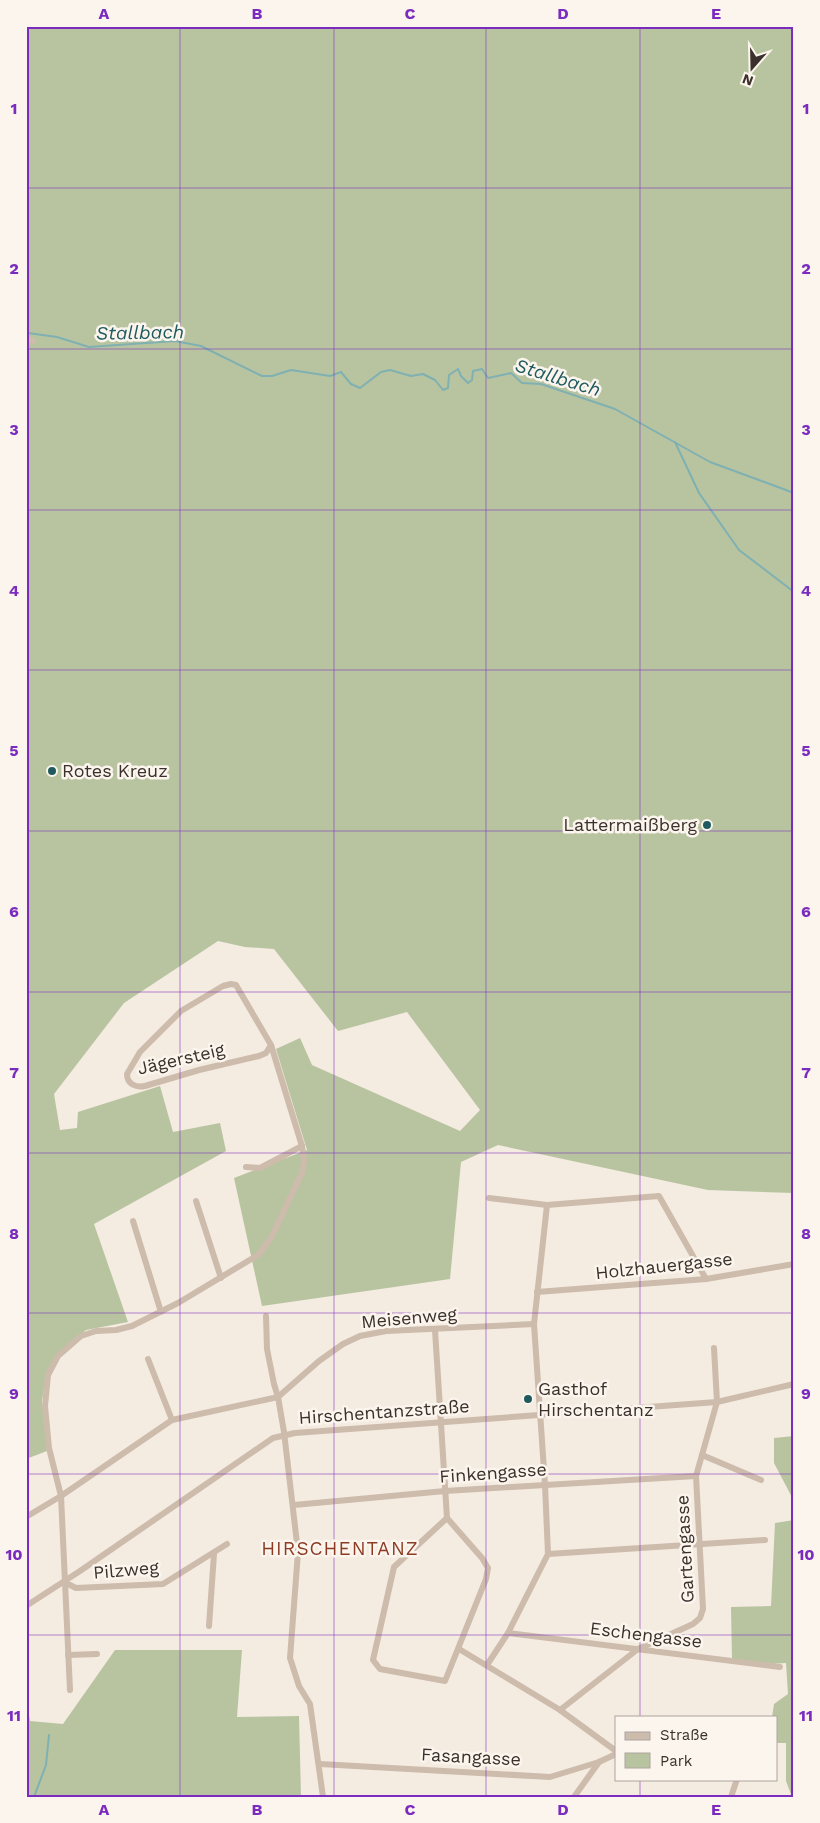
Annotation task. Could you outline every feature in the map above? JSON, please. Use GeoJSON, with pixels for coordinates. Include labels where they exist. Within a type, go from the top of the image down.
{"type":"FeatureCollection","features":[{"type":"Feature","properties":{"kind":"street","name":"Jägersteig"},"geometry":{"type":"LineString","coordinates":[[231,984],[236,985],[271,1046],[266,1053],[260,1056],[199,1070],[145,1086],[134,1085],[128,1081],[129,1070],[140,1052],[181,1012],[223,986],[231,984]]}},
{"type":"Feature","properties":{"kind":"street"},"geometry":{"type":"LineString","coordinates":[[70,1690],[61,1496],[49,1448],[45,1406],[48,1375],[58,1356],[81,1336],[132,1326],[161,1312],[258,1255],[271,1238],[303,1170],[304,1162],[302,1146],[271,1046]]}},
{"type":"Feature","properties":{"kind":"street"},"geometry":{"type":"LineString","coordinates":[[246,1167],[260,1168],[302,1146]]}},
{"type":"Feature","properties":{"kind":"street"},"geometry":{"type":"LineString","coordinates":[[489,1198],[547,1205],[659,1196],[706,1280]]}},
{"type":"Feature","properties":{"kind":"street"},"geometry":{"type":"LineString","coordinates":[[196,1201],[221,1278]]}},
{"type":"Feature","properties":{"kind":"street"},"geometry":{"type":"LineString","coordinates":[[487,1665],[508,1633],[548,1554],[534,1324],[547,1205]]}},
{"type":"Feature","properties":{"kind":"street"},"geometry":{"type":"LineString","coordinates":[[133,1221],[161,1312]]}},
{"type":"Feature","properties":{"kind":"street","name":"Holzhauergasse"},"geometry":{"type":"LineString","coordinates":[[537,1292],[706,1280],[794,1264]]}},
{"type":"Feature","properties":{"kind":"street"},"geometry":{"type":"LineString","coordinates":[[266,1316],[267,1349],[284,1435],[294,1505],[298,1552],[290,1658],[299,1686],[310,1704],[320,1764],[323,1797]]}},
{"type":"Feature","properties":{"kind":"street","name":"Meisenweg"},"geometry":{"type":"LineString","coordinates":[[26,1517],[61,1496],[172,1420],[278,1397],[318,1361],[353,1339],[386,1331],[534,1324]]}},
{"type":"Feature","properties":{"kind":"street"},"geometry":{"type":"LineString","coordinates":[[435,1330],[447,1518],[482,1558],[488,1568],[486,1579],[445,1681],[380,1669],[373,1660],[394,1566],[447,1518]]}},
{"type":"Feature","properties":{"kind":"street","name":"Gartengasse"},"geometry":{"type":"LineString","coordinates":[[560,1710],[638,1650],[694,1624],[700,1618],[703,1609],[696,1476],[717,1402],[714,1348]]}},
{"type":"Feature","properties":{"kind":"street"},"geometry":{"type":"LineString","coordinates":[[148,1359],[172,1420]]}},
{"type":"Feature","properties":{"kind":"street","name":"Hirschentanzstraße"},"geometry":{"type":"LineString","coordinates":[[26,1606],[64,1582],[273,1438],[295,1433],[717,1402],[794,1384]]}},
{"type":"Feature","properties":{"kind":"street"},"geometry":{"type":"LineString","coordinates":[[702,1455],[761,1480]]}},
{"type":"Feature","properties":{"kind":"street","name":"Finkengasse"},"geometry":{"type":"LineString","coordinates":[[294,1505],[445,1491],[696,1476]]}},
{"type":"Feature","properties":{"kind":"street"},"geometry":{"type":"LineString","coordinates":[[548,1554],[765,1540]]}},
{"type":"Feature","properties":{"kind":"street","name":"Pilzweg"},"geometry":{"type":"LineString","coordinates":[[64,1582],[76,1588],[163,1584],[214,1554],[227,1544]]}},
{"type":"Feature","properties":{"kind":"street"},"geometry":{"type":"LineString","coordinates":[[210,1626],[214,1554]]}},
{"type":"Feature","properties":{"kind":"street","name":"Eschengasse"},"geometry":{"type":"LineString","coordinates":[[508,1633],[780,1667]]}},
{"type":"Feature","properties":{"kind":"street"},"geometry":{"type":"LineString","coordinates":[[459,1648],[560,1710],[615,1751]]}},
{"type":"Feature","properties":{"kind":"street"},"geometry":{"type":"LineString","coordinates":[[68,1655],[97,1654]]}},
{"type":"Feature","properties":{"kind":"street","name":"Fasangasse"},"geometry":{"type":"LineString","coordinates":[[320,1764],[550,1777],[599,1762],[615,1753]]}},
{"type":"Feature","properties":{"kind":"street"},"geometry":{"type":"LineString","coordinates":[[574,1797],[599,1762]]}},
{"type":"Feature","properties":{"kind":"street"},"geometry":{"type":"LineString","coordinates":[[731,1797],[737,1780]]}},
{"type":"Feature","properties":{"kind":"green space"},"geometry":{"type":"Polygon","coordinates":[[[26,26],[794,26],[794,1193],[708,1190],[498,1145],[461,1162],[450,1279],[262,1306],[234,1178],[307,1150],[276,1049],[300,1038],[312,1065],[460,1131],[480,1110],[407,1012],[338,1031],[274,949],[245,947],[218,941],[124,1003],[54,1094],[60,1130],[77,1128],[78,1112],[160,1086],[173,1132],[220,1123],[226,1151],[94,1224],[128,1322],[86,1330],[57,1354],[47,1371],[42,1401],[47,1451],[26,1459],[26,26]]]}},
{"type":"Feature","properties":{"kind":"green space"},"geometry":{"type":"Polygon","coordinates":[[[794,1436],[794,1501],[774,1463],[774,1438],[794,1436]]]}},
{"type":"Feature","properties":{"kind":"green space"},"geometry":{"type":"Polygon","coordinates":[[[794,1520],[794,1797],[792,1797],[786,1781],[786,1743],[778,1743],[778,1716],[772,1716],[774,1704],[788,1694],[786,1663],[769,1664],[732,1659],[731,1607],[771,1606],[775,1523],[794,1520]]]}},
{"type":"Feature","properties":{"kind":"green space"},"geometry":{"type":"Polygon","coordinates":[[[115,1650],[242,1650],[237,1717],[299,1716],[301,1797],[26,1797],[26,1695],[30,1721],[63,1724],[115,1650]]]}},
{"type":"Feature","properties":{"kind":"waterway","name":"Stallbach"},"geometry":{"type":"LineString","coordinates":[[28,333],[57,337],[89,347],[175,341],[201,346],[262,376],[272,376],[291,370],[330,376],[341,372],[351,384],[360,388],[381,372],[390,370],[411,376],[423,374],[435,380],[443,390],[448,388],[449,375],[458,369],[461,376],[468,383],[472,380],[473,371],[482,369],[488,378],[511,373],[522,383],[541,384],[615,409],[710,462],[794,493]]}},
{"type":"Feature","properties":{"kind":"waterway"},"geometry":{"type":"LineString","coordinates":[[675,442],[699,493],[739,550],[794,592]]}},
{"type":"Feature","properties":{"kind":"waterway"},"geometry":{"type":"LineString","coordinates":[[34,1797],[46,1765],[49,1735]]}},
{"type":"Feature","properties":{"kind":"place","name":"Rotes Kreuz"},"geometry":{"type":"Point","coordinates":[52,771]}},
{"type":"Feature","properties":{"kind":"place","name":"Lattermaißberg"},"geometry":{"type":"Point","coordinates":[707,825]}},
{"type":"Feature","properties":{"kind":"place","name":"Gasthof Hirschentanz"},"geometry":{"type":"Point","coordinates":[528,1399]}},
{"type":"Feature","properties":{"kind":"district","name":"HIRSCHENTANZ"},"geometry":{"type":"Point","coordinates":[340,1548]}}]}
